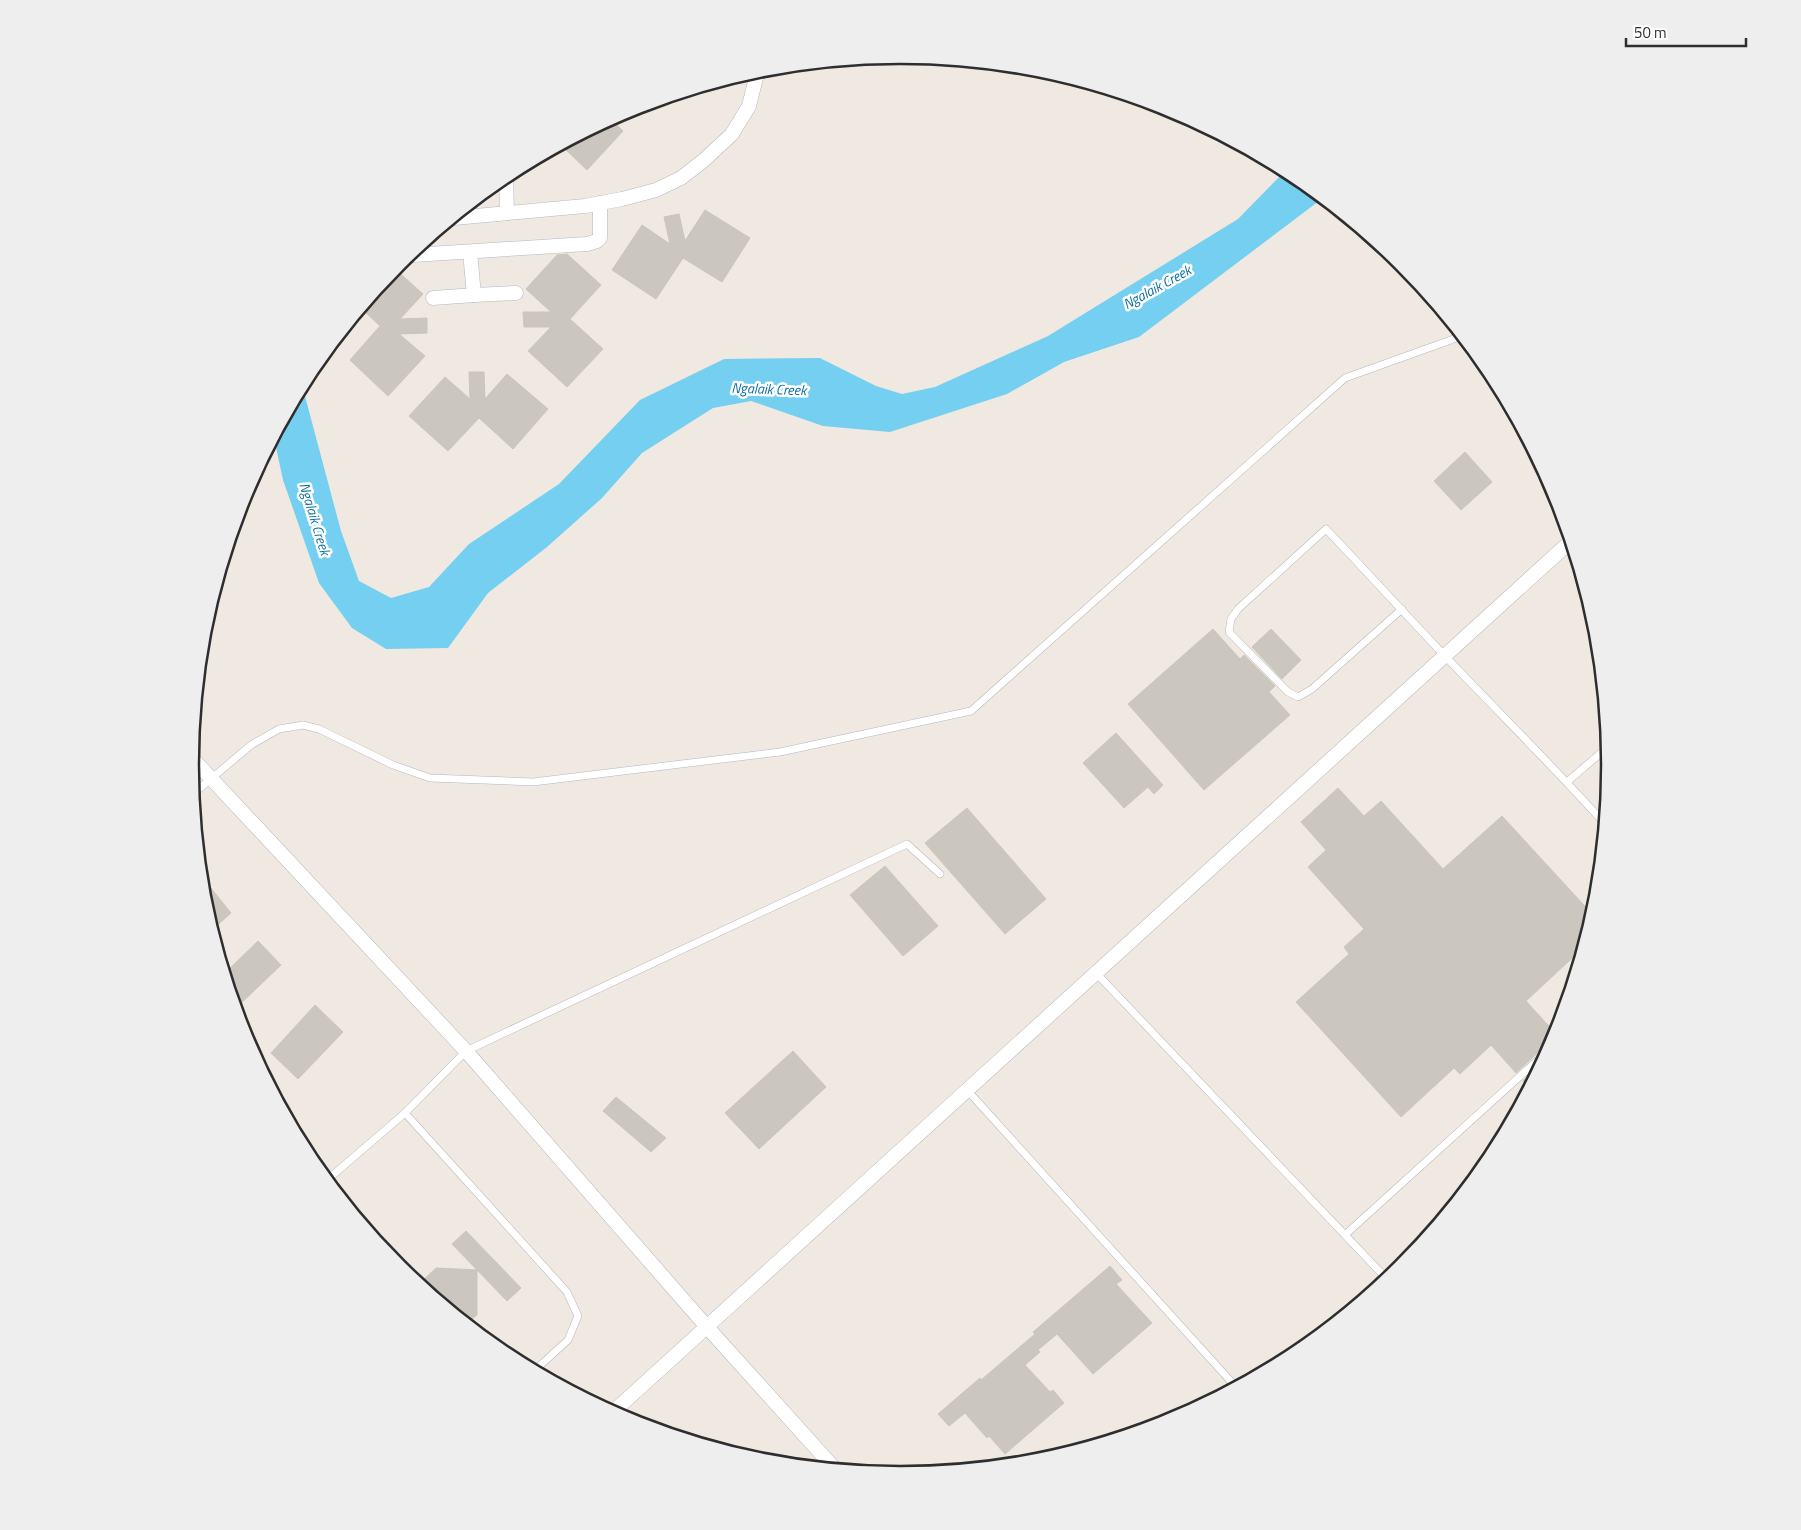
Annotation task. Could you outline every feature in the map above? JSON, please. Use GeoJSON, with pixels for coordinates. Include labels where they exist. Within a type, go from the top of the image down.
{"type":"FeatureCollection","features":[{"type":"Feature","properties":{"kind":"street"},"geometry":{"type":"LineString","coordinates":[[464,217],[600,204],[656,190],[681,178],[732,134],[748,106],[755,79]]}},
{"type":"Feature","properties":{"kind":"street"},"geometry":{"type":"LineString","coordinates":[[506,185],[507,213]]}},
{"type":"Feature","properties":{"kind":"street"},"geometry":{"type":"LineString","coordinates":[[420,255],[586,244],[597,241],[600,238],[600,204]]}},
{"type":"Feature","properties":{"kind":"street"},"geometry":{"type":"LineString","coordinates":[[470,252],[474,295]]}},
{"type":"Feature","properties":{"kind":"street"},"geometry":{"type":"LineString","coordinates":[[433,298],[516,293]]}},
{"type":"Feature","properties":{"kind":"street"},"geometry":{"type":"LineString","coordinates":[[619,1407],[1567,545]]}},
{"type":"Feature","properties":{"kind":"street"},"geometry":{"type":"LineString","coordinates":[[199,766],[466,1051],[707,1327],[829,1462]]}},
{"type":"Feature","properties":{"kind":"lane"},"geometry":{"type":"LineString","coordinates":[[200,788],[251,745],[279,729],[303,725],[319,729],[393,765],[430,778],[533,782],[780,752],[971,711],[1345,378],[1457,338]]}},
{"type":"Feature","properties":{"kind":"lane"},"geometry":{"type":"LineString","coordinates":[[1402,609],[1312,689],[1298,697],[1288,692],[1229,632],[1231,619],[1238,609],[1326,529],[1567,782],[1599,818]]}},
{"type":"Feature","properties":{"kind":"lane"},"geometry":{"type":"LineString","coordinates":[[1567,782],[1601,752]]}},
{"type":"Feature","properties":{"kind":"lane"},"geometry":{"type":"LineString","coordinates":[[332,1176],[405,1113],[466,1051],[908,844],[940,874]]}},
{"type":"Feature","properties":{"kind":"lane"},"geometry":{"type":"LineString","coordinates":[[1096,973],[1382,1274]]}},
{"type":"Feature","properties":{"kind":"lane"},"geometry":{"type":"LineString","coordinates":[[1346,1234],[1534,1063]]}},
{"type":"Feature","properties":{"kind":"lane"},"geometry":{"type":"LineString","coordinates":[[967,1090],[1232,1382]]}},
{"type":"Feature","properties":{"kind":"lane"},"geometry":{"type":"LineString","coordinates":[[405,1113],[567,1292],[578,1316],[568,1340],[539,1365]]}},
{"type":"Feature","properties":{"kind":"water","name":"Ngalaik Creek"},"geometry":{"type":"Polygon","coordinates":[[[1280,176],[1318,202],[1139,337],[1064,362],[1007,394],[890,432],[823,426],[751,401],[713,408],[642,453],[602,498],[547,547],[488,593],[448,648],[386,649],[352,628],[319,583],[283,480],[276,447],[305,395],[341,531],[359,581],[391,598],[429,587],[469,544],[559,484],[640,400],[724,359],[820,358],[876,386],[902,394],[935,387],[1048,336],[1238,219],[1280,176]]]}},
{"type":"Feature","properties":{"kind":"building"},"geometry":{"type":"Polygon","coordinates":[[[616,124],[623,131],[587,170],[566,149],[616,124]]]}},
{"type":"Feature","properties":{"kind":"building"},"geometry":{"type":"Polygon","coordinates":[[[705,210],[750,238],[722,282],[683,258],[656,299],[612,270],[642,225],[670,244],[664,217],[679,214],[685,241],[705,210]]]}},
{"type":"Feature","properties":{"kind":"building"},"geometry":{"type":"Polygon","coordinates":[[[567,254],[601,285],[570,319],[603,349],[567,387],[528,351],[551,327],[524,327],[523,312],[551,312],[526,289],[557,255],[567,254]]]}},
{"type":"Feature","properties":{"kind":"building"},"geometry":{"type":"Polygon","coordinates":[[[400,274],[423,294],[400,319],[427,318],[427,333],[399,334],[425,356],[388,396],[350,360],[380,326],[365,312],[400,274]]]}},
{"type":"Feature","properties":{"kind":"building"},"geometry":{"type":"Polygon","coordinates":[[[469,372],[484,372],[485,399],[507,374],[548,409],[513,449],[479,418],[448,451],[409,416],[445,377],[470,399],[469,372]]]}},
{"type":"Feature","properties":{"kind":"building"},"geometry":{"type":"Polygon","coordinates":[[[1465,452],[1492,482],[1461,510],[1434,481],[1465,452]]]}},
{"type":"Feature","properties":{"kind":"building"},"geometry":{"type":"Polygon","coordinates":[[[1213,629],[1240,659],[1244,655],[1275,686],[1269,692],[1290,715],[1204,790],[1128,704],[1213,629]]]}},
{"type":"Feature","properties":{"kind":"building"},"geometry":{"type":"Polygon","coordinates":[[[1271,629],[1301,660],[1282,679],[1252,647],[1271,629]]]}},
{"type":"Feature","properties":{"kind":"building"},"geometry":{"type":"Polygon","coordinates":[[[1116,733],[1163,785],[1154,794],[1148,787],[1124,808],[1083,763],[1116,733]]]}},
{"type":"Feature","properties":{"kind":"building"},"geometry":{"type":"Polygon","coordinates":[[[1338,788],[1364,816],[1381,801],[1443,869],[1502,816],[1587,908],[1575,955],[1526,1001],[1550,1028],[1540,1051],[1516,1073],[1491,1045],[1460,1074],[1454,1068],[1401,1117],[1296,1002],[1349,954],[1344,947],[1364,929],[1308,867],[1326,850],[1301,822],[1338,788]]]}},
{"type":"Feature","properties":{"kind":"building"},"geometry":{"type":"Polygon","coordinates":[[[967,808],[1046,899],[1005,934],[925,843],[967,808]]]}},
{"type":"Feature","properties":{"kind":"building"},"geometry":{"type":"Polygon","coordinates":[[[885,866],[938,926],[903,956],[850,895],[885,866]]]}},
{"type":"Feature","properties":{"kind":"building"},"geometry":{"type":"Polygon","coordinates":[[[210,887],[231,913],[218,925],[210,887]]]}},
{"type":"Feature","properties":{"kind":"building"},"geometry":{"type":"Polygon","coordinates":[[[258,941],[281,965],[241,1003],[230,968],[258,941]]]}},
{"type":"Feature","properties":{"kind":"building"},"geometry":{"type":"Polygon","coordinates":[[[315,1005],[343,1032],[298,1079],[271,1053],[315,1005]]]}},
{"type":"Feature","properties":{"kind":"building"},"geometry":{"type":"Polygon","coordinates":[[[793,1051],[826,1087],[759,1149],[725,1113],[793,1051]]]}},
{"type":"Feature","properties":{"kind":"building"},"geometry":{"type":"Polygon","coordinates":[[[616,1097],[666,1138],[651,1152],[603,1111],[616,1097]]]}},
{"type":"Feature","properties":{"kind":"building"},"geometry":{"type":"Polygon","coordinates":[[[466,1231],[521,1288],[507,1301],[452,1244],[466,1231]]]}},
{"type":"Feature","properties":{"kind":"building"},"geometry":{"type":"Polygon","coordinates":[[[1110,1266],[1122,1280],[1116,1284],[1152,1323],[1093,1374],[1057,1334],[1038,1350],[1040,1352],[1025,1365],[1050,1392],[1053,1390],[1064,1403],[1005,1454],[989,1436],[987,1438],[965,1413],[949,1426],[938,1414],[1035,1334],[1033,1332],[1110,1266]]]}},
{"type":"Feature","properties":{"kind":"building"},"geometry":{"type":"Polygon","coordinates":[[[436,1268],[477,1270],[477,1315],[472,1319],[424,1279],[436,1268]]]}}]}
